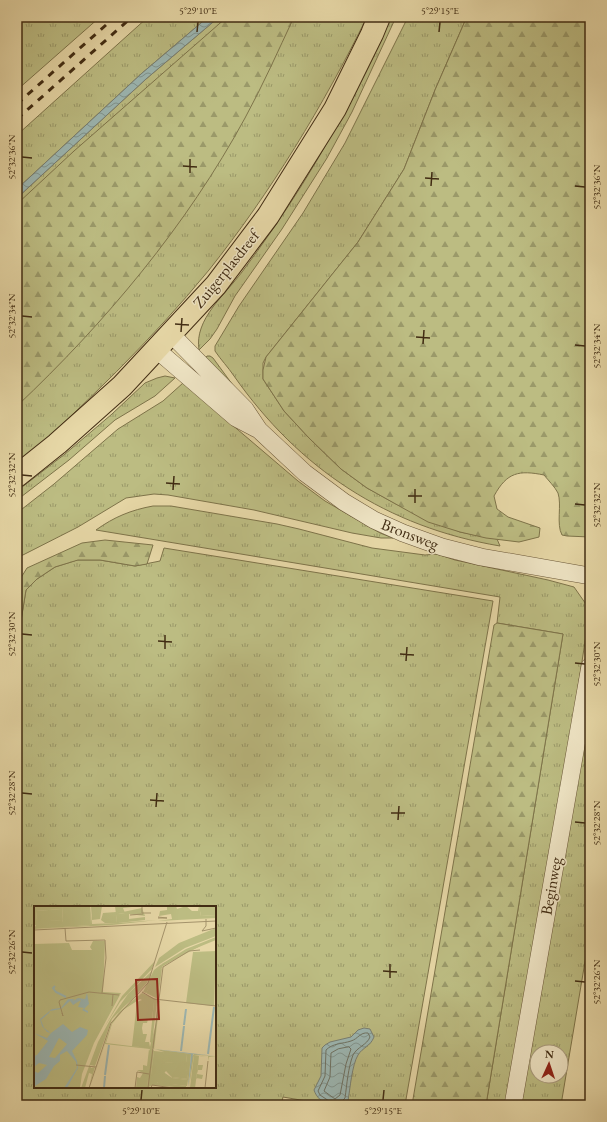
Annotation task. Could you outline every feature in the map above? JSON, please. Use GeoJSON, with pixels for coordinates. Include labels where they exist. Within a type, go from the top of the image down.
{"type":"FeatureCollection","features":[{"type":"Feature","properties":{"kind":"main road","name":"Zuigerplasdreef"},"geometry":{"type":"LineString","coordinates":[[17,476],[57,444],[122,386],[216,285],[268,216],[335,109],[379,17]]}},
{"type":"Feature","properties":{"kind":"street","name":"Bronsweg"},"geometry":{"type":"LineString","coordinates":[[172,334],[245,409],[259,430],[305,473],[344,502],[374,520],[403,533],[442,547],[481,557],[590,576]]}},
{"type":"Feature","properties":{"kind":"street","name":"Bronsweg"},"geometry":{"type":"LineString","coordinates":[[157,350],[236,418],[259,430]]}},
{"type":"Feature","properties":{"kind":"street","name":"Beginweg"},"geometry":{"type":"LineString","coordinates":[[513,1105],[590,666]]}},
{"type":"Feature","properties":{"kind":"green space"},"geometry":{"type":"Polygon","coordinates":[[[17,17],[100,17],[17,90],[17,17]]]}},
{"type":"Feature","properties":{"kind":"green space"},"geometry":{"type":"Polygon","coordinates":[[[148,17],[208,17],[141,74],[17,189],[17,135],[148,17]]]}},
{"type":"Feature","properties":{"kind":"green space"},"geometry":{"type":"Polygon","coordinates":[[[219,17],[367,17],[314,116],[295,148],[254,210],[209,270],[164,322],[116,372],[17,466],[17,198],[146,79],[219,17]]]}},
{"type":"Feature","properties":{"kind":"green space"},"geometry":{"type":"Polygon","coordinates":[[[227,17],[294,17],[245,118],[222,158],[171,234],[113,307],[50,374],[17,406],[17,204],[74,151],[227,17]]]}},
{"type":"Feature","properties":{"kind":"green space"},"geometry":{"type":"Polygon","coordinates":[[[389,17],[396,17],[352,112],[327,158],[282,229],[235,296],[217,329],[199,350],[201,328],[206,318],[212,308],[258,251],[316,162],[342,116],[389,17]]]}},
{"type":"Feature","properties":{"kind":"green space"},"geometry":{"type":"Polygon","coordinates":[[[408,17],[468,17],[435,90],[404,169],[358,242],[266,357],[263,363],[263,379],[284,411],[309,438],[341,469],[367,488],[396,504],[460,532],[497,539],[500,546],[459,537],[420,524],[383,508],[349,489],[317,466],[287,439],[259,409],[215,351],[215,346],[239,306],[303,213],[345,143],[408,17]]]}},
{"type":"Feature","properties":{"kind":"green space"},"geometry":{"type":"Polygon","coordinates":[[[468,17],[590,17],[590,537],[562,535],[559,525],[558,493],[544,475],[535,473],[521,473],[509,477],[494,496],[497,509],[508,517],[540,528],[539,537],[519,542],[486,538],[428,522],[367,488],[341,469],[284,411],[263,379],[263,370],[266,357],[358,242],[404,169],[435,90],[468,17]]]}},
{"type":"Feature","properties":{"kind":"green space"},"geometry":{"type":"Polygon","coordinates":[[[207,356],[213,358],[235,388],[203,361],[207,356]]]}},
{"type":"Feature","properties":{"kind":"green space"},"geometry":{"type":"Polygon","coordinates":[[[165,376],[175,378],[155,396],[115,420],[69,460],[17,500],[17,491],[65,454],[112,414],[145,383],[165,376]]]}},
{"type":"Feature","properties":{"kind":"green space"},"geometry":{"type":"Polygon","coordinates":[[[183,383],[298,481],[325,501],[380,533],[393,538],[381,538],[352,533],[254,510],[168,495],[154,494],[126,498],[78,527],[17,558],[17,513],[54,484],[118,429],[163,401],[183,383]]]}},
{"type":"Feature","properties":{"kind":"green space"},"geometry":{"type":"Polygon","coordinates":[[[153,506],[171,506],[277,524],[372,548],[425,555],[437,554],[455,560],[574,587],[588,607],[587,629],[548,882],[509,1105],[486,1105],[563,634],[497,623],[500,597],[96,530],[109,521],[123,515],[153,506]]]}},
{"type":"Feature","properties":{"kind":"green space"},"geometry":{"type":"Polygon","coordinates":[[[105,540],[153,545],[147,564],[135,566],[100,560],[78,560],[55,567],[37,579],[26,590],[21,621],[17,620],[17,584],[27,568],[82,543],[105,540]]]}},
{"type":"Feature","properties":{"kind":"green space"},"geometry":{"type":"Polygon","coordinates":[[[164,548],[493,601],[405,1105],[329,1105],[283,1097],[281,1105],[17,1105],[17,620],[21,620],[26,590],[37,579],[55,567],[77,560],[100,560],[135,566],[160,561],[164,548]]]}},
{"type":"Feature","properties":{"kind":"green space"},"geometry":{"type":"Polygon","coordinates":[[[497,623],[563,634],[486,1105],[412,1105],[494,625],[497,623]]]}},
{"type":"Feature","properties":{"kind":"green space"},"geometry":{"type":"Polygon","coordinates":[[[590,709],[590,932],[569,1057],[569,1044],[532,1044],[590,709]]]}},
{"type":"Feature","properties":{"kind":"green space"},"geometry":{"type":"Polygon","coordinates":[[[529,1059],[529,1084],[565,1084],[561,1105],[521,1105],[529,1059]]]}},
{"type":"Feature","properties":{"kind":"water"},"geometry":{"type":"Polygon","coordinates":[[[208,17],[219,17],[146,79],[17,198],[17,189],[141,74],[208,17]]]}},
{"type":"Feature","properties":{"kind":"water"},"geometry":{"type":"Polygon","coordinates":[[[364,1028],[370,1029],[374,1037],[371,1043],[360,1052],[356,1059],[348,1101],[333,1105],[324,1102],[316,1095],[314,1090],[321,1076],[322,1048],[330,1042],[351,1037],[358,1030],[364,1028]]]}},
{"type":"Feature","properties":{"kind":"railway"},"geometry":{"type":"LineString","coordinates":[[17,104],[115,17]]}},
{"type":"Feature","properties":{"kind":"railway"},"geometry":{"type":"LineString","coordinates":[[17,119],[132,17]]}}]}
